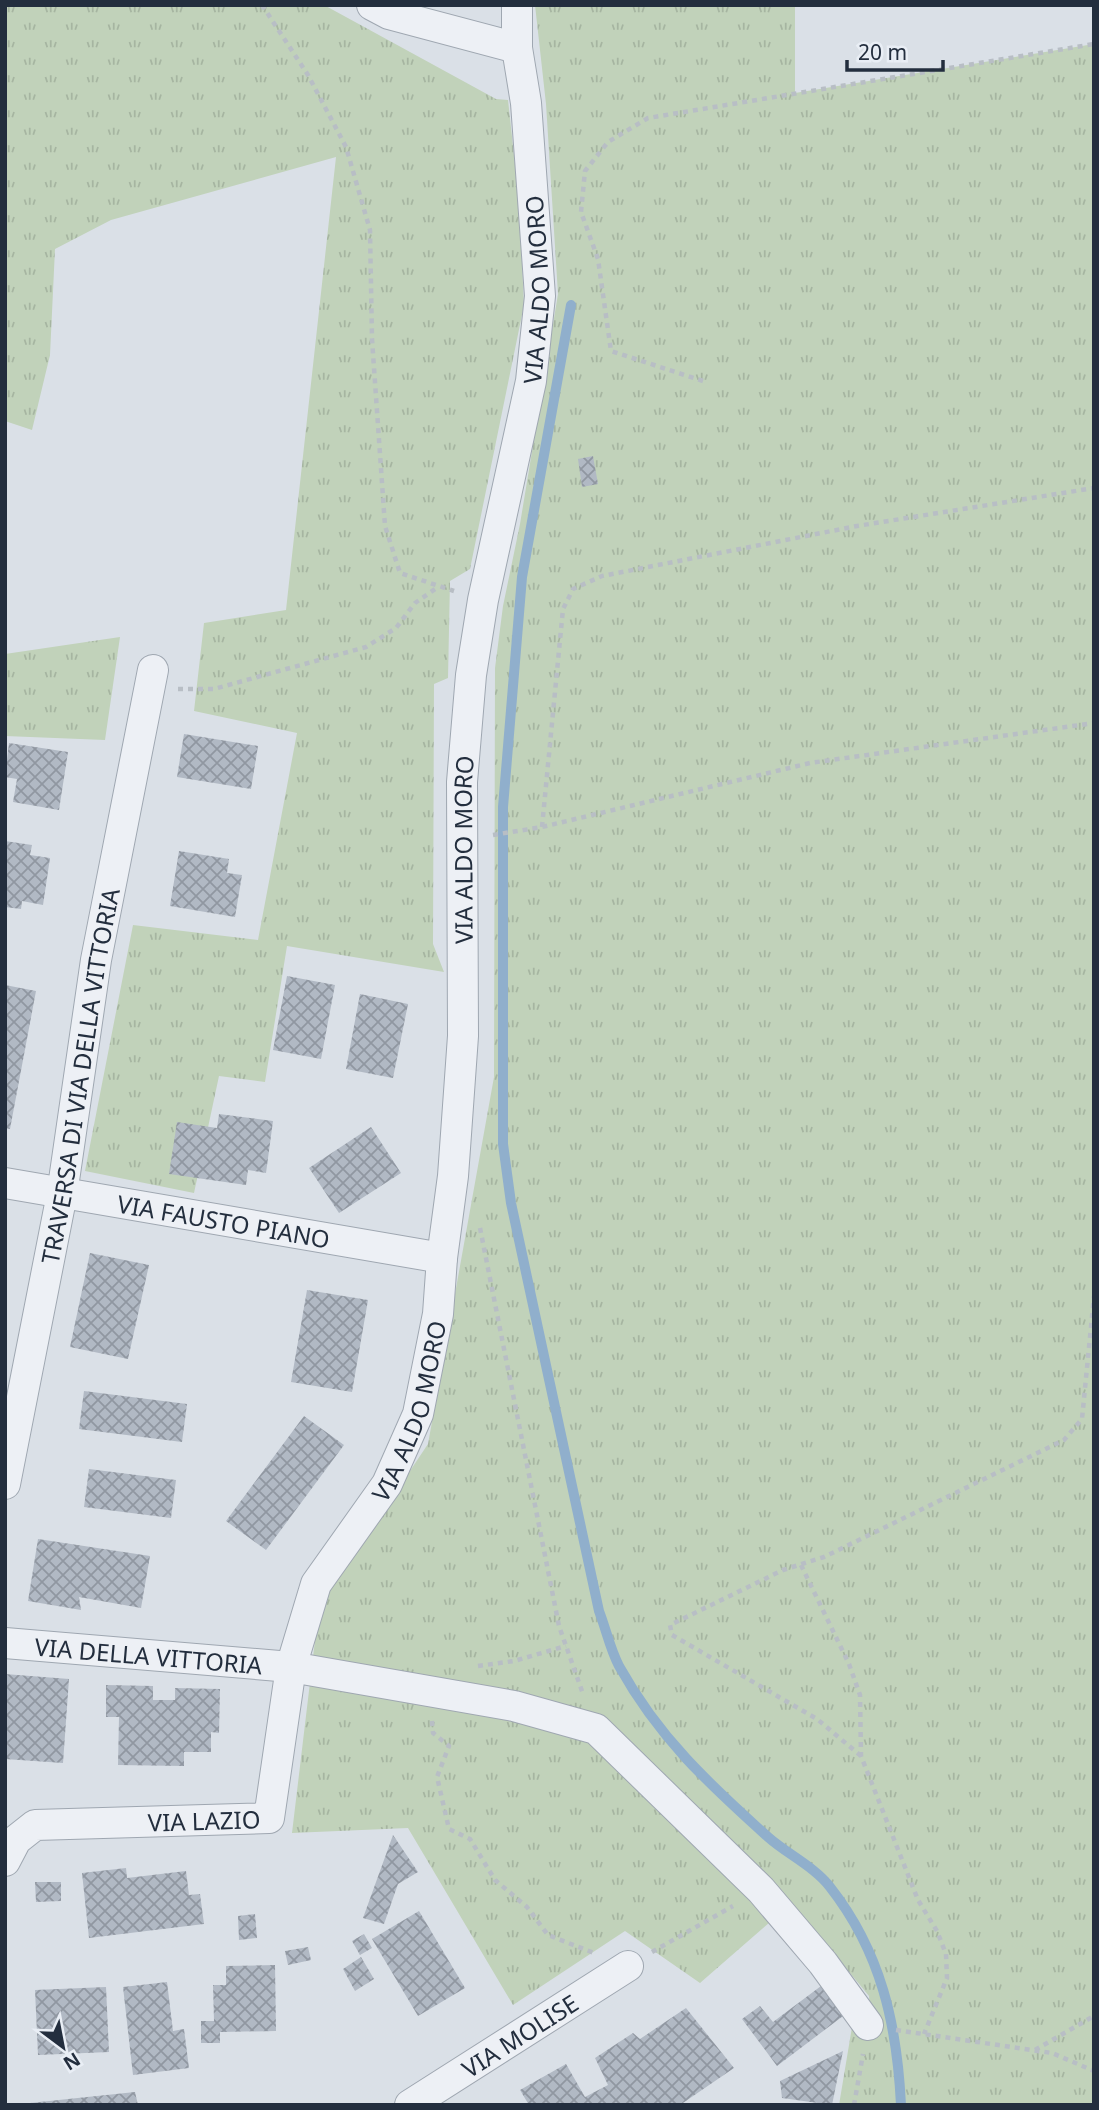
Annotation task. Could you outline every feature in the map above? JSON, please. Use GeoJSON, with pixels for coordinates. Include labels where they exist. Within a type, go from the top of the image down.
{"type":"FeatureCollection","features":[{"type":"Feature","properties":{"kind":"street"},"geometry":{"type":"LineString","coordinates":[[372,5],[389,14],[517,47]]}},
{"type":"Feature","properties":{"kind":"street","name":"VIA ALDO MORO"},"geometry":{"type":"LineString","coordinates":[[291,1667],[316,1584],[387,1484],[418,1414],[438,1314],[453,1176],[463,1037],[462,782],[471,675],[484,600],[531,381],[540,296],[526,103],[517,47],[517,5]]}},
{"type":"Feature","properties":{"kind":"street","name":"TRAVERSA DI VIA DELLA VITTORIA"},"geometry":{"type":"LineString","coordinates":[[5,1484],[62,1194],[96,960],[152,679]]}},
{"type":"Feature","properties":{"kind":"street","name":"VIA FAUSTO PIANO"},"geometry":{"type":"LineString","coordinates":[[5,1183],[442,1258]]}},
{"type":"Feature","properties":{"kind":"street","name":"VIA DELLA VITTORIA"},"geometry":{"type":"LineString","coordinates":[[5,1643],[291,1667],[514,1706],[596,1729]]}},
{"type":"Feature","properties":{"kind":"street","name":"VIA LAZIO"},"geometry":{"type":"LineString","coordinates":[[5,1861],[16,1840],[35,1825],[269,1818],[291,1667]]}},
{"type":"Feature","properties":{"kind":"street"},"geometry":{"type":"LineString","coordinates":[[596,1729],[761,1890],[823,1964],[868,2025]]}},
{"type":"Feature","properties":{"kind":"street","name":"VIA MOLISE"},"geometry":{"type":"LineString","coordinates":[[410,2105],[628,1966]]}},
{"type":"Feature","properties":{"kind":"path"},"geometry":{"type":"LineString","coordinates":[[262,5],[272,16],[308,75],[346,147],[370,230],[372,339],[385,526],[400,573],[484,600]]}},
{"type":"Feature","properties":{"kind":"path"},"geometry":{"type":"LineString","coordinates":[[702,381],[611,351],[598,259],[581,212],[585,171],[608,142],[648,118],[1094,44]]}},
{"type":"Feature","properties":{"kind":"path"},"geometry":{"type":"LineString","coordinates":[[542,827],[563,609],[573,589],[602,576],[857,526],[1094,488]]}},
{"type":"Feature","properties":{"kind":"path"},"geometry":{"type":"LineString","coordinates":[[152,679],[214,689],[366,648],[396,628],[415,603],[438,586]]}},
{"type":"Feature","properties":{"kind":"path"},"geometry":{"type":"LineString","coordinates":[[461,840],[542,827],[810,763],[1094,723]]}},
{"type":"Feature","properties":{"kind":"path"},"geometry":{"type":"LineString","coordinates":[[478,1217],[559,1626],[596,1729]]}},
{"type":"Feature","properties":{"kind":"path"},"geometry":{"type":"LineString","coordinates":[[861,1756],[817,1719],[672,1634],[670,1625],[801,1564],[824,1557],[1065,1440],[1082,1419],[1094,1296]]}},
{"type":"Feature","properties":{"kind":"path"},"geometry":{"type":"LineString","coordinates":[[801,1564],[849,1664],[860,1695],[861,1756],[918,1900],[937,1931],[946,1954],[947,1978],[924,2034]]}},
{"type":"Feature","properties":{"kind":"path"},"geometry":{"type":"LineString","coordinates":[[430,1692],[433,1733],[449,1746],[437,1777],[449,1829],[470,1839],[495,1880],[527,1907],[548,1935],[628,1966],[761,1890]]}},
{"type":"Feature","properties":{"kind":"path"},"geometry":{"type":"LineString","coordinates":[[1035,2050],[1094,2016]]}},
{"type":"Feature","properties":{"kind":"path"},"geometry":{"type":"LineString","coordinates":[[854,2105],[868,2025],[1052,2053],[1094,2071]]}},
{"type":"Feature","properties":{"kind":"green space"},"geometry":{"type":"Polygon","coordinates":[[[5,5],[324,5],[496,99],[508,100],[519,201],[524,305],[470,569],[450,581],[448,678],[434,684],[433,944],[444,972],[287,946],[265,1082],[219,1076],[194,1193],[85,1171],[133,925],[258,940],[297,733],[194,711],[204,623],[286,610],[336,157],[111,220],[55,249],[50,355],[32,430],[5,421],[5,5]]]}},
{"type":"Feature","properties":{"kind":"green space"},"geometry":{"type":"Polygon","coordinates":[[[535,5],[795,5],[795,93],[1094,44],[1094,2105],[839,2105],[853,2021],[870,2014],[869,1996],[792,1903],[700,1983],[625,1931],[513,2005],[408,1828],[292,1833],[319,1607],[428,1444],[494,1077],[495,668],[503,606],[520,524],[558,294],[546,104],[535,5]]]}},
{"type":"Feature","properties":{"kind":"green space"},"geometry":{"type":"Polygon","coordinates":[[[120,637],[105,740],[5,736],[5,654],[120,637]]]}},
{"type":"Feature","properties":{"kind":"building"},"geometry":{"type":"Polygon","coordinates":[[[593,456],[598,484],[582,487],[578,459],[593,456]]]}},
{"type":"Feature","properties":{"kind":"building"},"geometry":{"type":"Polygon","coordinates":[[[184,734],[258,746],[251,789],[177,777],[184,734]]]}},
{"type":"Feature","properties":{"kind":"building"},"geometry":{"type":"Polygon","coordinates":[[[9,743],[68,752],[59,810],[13,802],[17,779],[5,777],[9,743]]]}},
{"type":"Feature","properties":{"kind":"building"},"geometry":{"type":"Polygon","coordinates":[[[5,841],[32,845],[30,855],[50,858],[43,905],[22,901],[21,909],[5,907],[5,841]]]}},
{"type":"Feature","properties":{"kind":"building"},"geometry":{"type":"Polygon","coordinates":[[[179,851],[229,859],[227,873],[242,875],[235,917],[170,906],[179,851]]]}},
{"type":"Feature","properties":{"kind":"building"},"geometry":{"type":"Polygon","coordinates":[[[287,976],[335,985],[321,1059],[273,1050],[287,976]]]}},
{"type":"Feature","properties":{"kind":"building"},"geometry":{"type":"Polygon","coordinates":[[[5,985],[36,991],[10,1129],[5,1128],[5,985]]]}},
{"type":"Feature","properties":{"kind":"building"},"geometry":{"type":"Polygon","coordinates":[[[360,994],[408,1004],[393,1078],[346,1069],[360,994]]]}},
{"type":"Feature","properties":{"kind":"building"},"geometry":{"type":"Polygon","coordinates":[[[219,1114],[273,1121],[266,1173],[248,1170],[246,1185],[169,1174],[177,1122],[217,1128],[219,1114]]]}},
{"type":"Feature","properties":{"kind":"building"},"geometry":{"type":"Polygon","coordinates":[[[371,1127],[401,1173],[339,1213],[309,1168],[371,1127]]]}},
{"type":"Feature","properties":{"kind":"building"},"geometry":{"type":"Polygon","coordinates":[[[90,1253],[149,1265],[128,1359],[70,1347],[90,1253]]]}},
{"type":"Feature","properties":{"kind":"building"},"geometry":{"type":"Polygon","coordinates":[[[307,1290],[368,1300],[352,1392],[291,1382],[307,1290]]]}},
{"type":"Feature","properties":{"kind":"building"},"geometry":{"type":"Polygon","coordinates":[[[84,1391],[187,1404],[182,1442],[79,1429],[84,1391]]]}},
{"type":"Feature","properties":{"kind":"building"},"geometry":{"type":"Polygon","coordinates":[[[304,1416],[344,1445],[266,1550],[226,1521],[304,1416]]]}},
{"type":"Feature","properties":{"kind":"building"},"geometry":{"type":"Polygon","coordinates":[[[89,1469],[176,1480],[171,1518],[84,1507],[89,1469]]]}},
{"type":"Feature","properties":{"kind":"building"},"geometry":{"type":"Polygon","coordinates":[[[38,1539],[150,1556],[141,1608],[79,1597],[81,1610],[28,1601],[38,1539]]]}},
{"type":"Feature","properties":{"kind":"building"},"geometry":{"type":"Polygon","coordinates":[[[5,1674],[69,1679],[63,1763],[5,1759],[5,1674]]]}},
{"type":"Feature","properties":{"kind":"building"},"geometry":{"type":"Polygon","coordinates":[[[106,1685],[153,1686],[153,1700],[175,1700],[175,1688],[220,1689],[219,1733],[211,1732],[211,1752],[184,1752],[184,1766],[118,1765],[119,1717],[106,1717],[106,1685]]]}},
{"type":"Feature","properties":{"kind":"building"},"geometry":{"type":"Polygon","coordinates":[[[393,1835],[418,1872],[398,1884],[384,1924],[363,1918],[393,1835]]]}},
{"type":"Feature","properties":{"kind":"building"},"geometry":{"type":"Polygon","coordinates":[[[126,1868],[127,1878],[186,1871],[189,1895],[200,1894],[204,1924],[89,1938],[82,1873],[126,1868]]]}},
{"type":"Feature","properties":{"kind":"building"},"geometry":{"type":"Polygon","coordinates":[[[35,1882],[61,1882],[61,1901],[36,1902],[35,1882]]]}},
{"type":"Feature","properties":{"kind":"building"},"geometry":{"type":"Polygon","coordinates":[[[419,1911],[465,1988],[418,2016],[372,1939],[419,1911]]]}},
{"type":"Feature","properties":{"kind":"building"},"geometry":{"type":"Polygon","coordinates":[[[255,1914],[257,1938],[239,1940],[238,1916],[255,1914]]]}},
{"type":"Feature","properties":{"kind":"building"},"geometry":{"type":"Polygon","coordinates":[[[364,1934],[372,1948],[360,1955],[352,1941],[364,1934]]]}},
{"type":"Feature","properties":{"kind":"building"},"geometry":{"type":"Polygon","coordinates":[[[308,1947],[311,1960],[288,1965],[285,1951],[308,1947]]]}},
{"type":"Feature","properties":{"kind":"building"},"geometry":{"type":"Polygon","coordinates":[[[361,1957],[374,1979],[355,1991],[343,1969],[361,1957]]]}},
{"type":"Feature","properties":{"kind":"building"},"geometry":{"type":"Polygon","coordinates":[[[275,1965],[276,2031],[220,2032],[220,2043],[201,2043],[201,2021],[214,2021],[213,1985],[226,1985],[226,1966],[275,1965]]]}},
{"type":"Feature","properties":{"kind":"building"},"geometry":{"type":"Polygon","coordinates":[[[167,1982],[173,2031],[184,2029],[189,2068],[133,2075],[123,1987],[167,1982]]]}},
{"type":"Feature","properties":{"kind":"building"},"geometry":{"type":"Polygon","coordinates":[[[825,1983],[847,2013],[777,2066],[742,2019],[760,2006],[773,2022],[825,1983]]]}},
{"type":"Feature","properties":{"kind":"building"},"geometry":{"type":"Polygon","coordinates":[[[106,1987],[109,2052],[38,2055],[35,1990],[106,1987]]]}},
{"type":"Feature","properties":{"kind":"building"},"geometry":{"type":"Polygon","coordinates":[[[686,2008],[734,2068],[680,2105],[529,2105],[520,2090],[566,2064],[585,2097],[608,2085],[595,2058],[633,2033],[640,2039],[686,2008]]]}},
{"type":"Feature","properties":{"kind":"building"},"geometry":{"type":"Polygon","coordinates":[[[843,2051],[832,2105],[782,2098],[780,2081],[843,2051]]]}},
{"type":"Feature","properties":{"kind":"building"},"geometry":{"type":"Polygon","coordinates":[[[135,2092],[138,2105],[30,2105],[30,2103],[135,2092]]]}},
{"type":"Feature","properties":{"kind":"waterway"},"geometry":{"type":"LineString","coordinates":[[571,305],[522,577],[503,807],[503,1144],[511,1203],[599,1611],[616,1659],[634,1692],[686,1758],[768,1837],[824,1880],[848,1912],[874,1963],[883,1990],[895,2046],[901,2105]]}}]}
